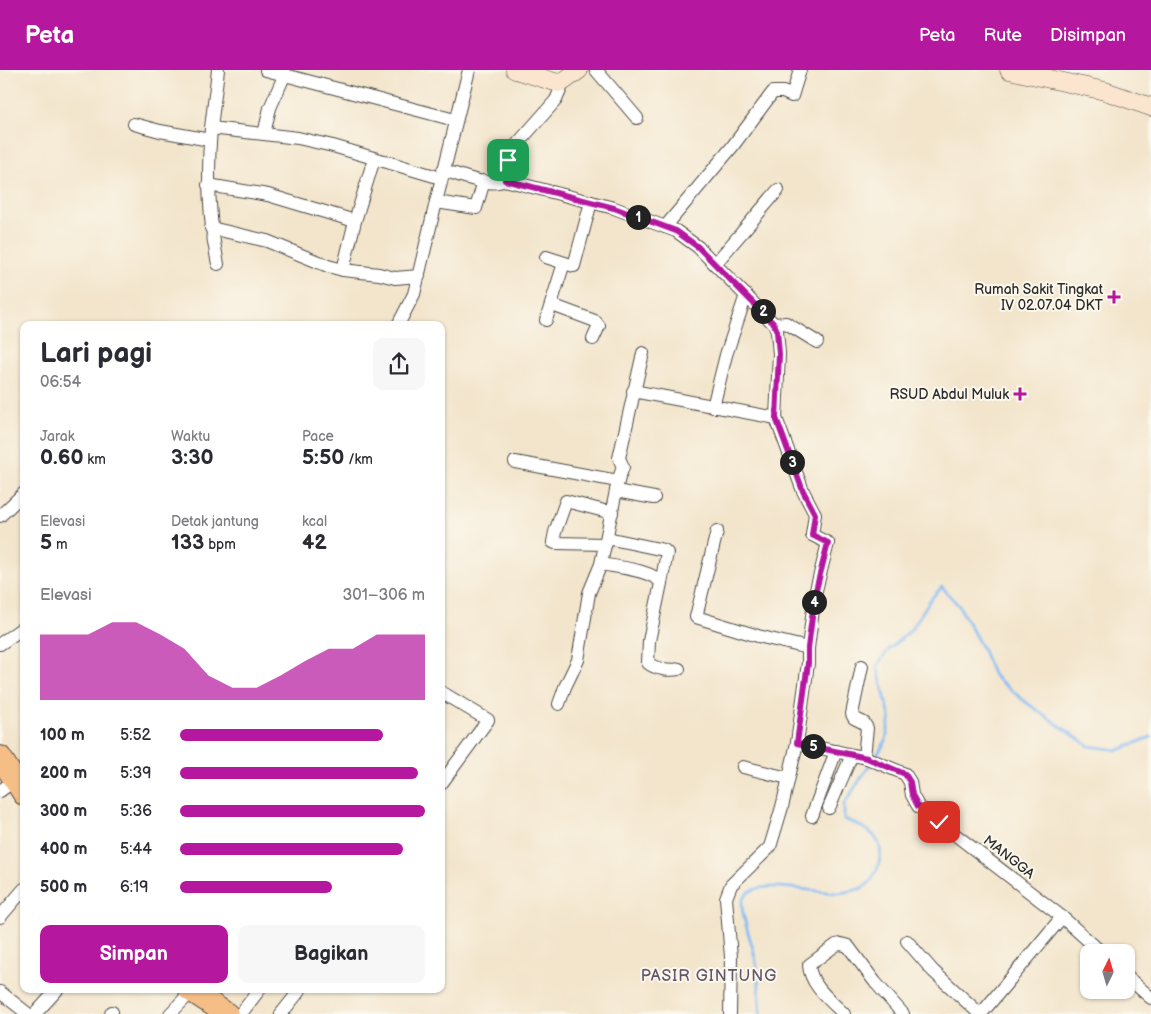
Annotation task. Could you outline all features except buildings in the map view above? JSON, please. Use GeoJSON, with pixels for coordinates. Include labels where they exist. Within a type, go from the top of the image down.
{"type":"FeatureCollection","features":[{"type":"Feature","properties":{"kind":"highway"},"geometry":{"type":"LineString","coordinates":[[0,757],[13,788]]}},
{"type":"Feature","properties":{"kind":"highway"},"geometry":{"type":"LineString","coordinates":[[194,993],[226,1014]]}},
{"type":"Feature","properties":{"kind":"street"},"geometry":{"type":"LineString","coordinates":[[218,70],[210,134],[208,185],[211,228],[218,264]]}},
{"type":"Feature","properties":{"kind":"street"},"geometry":{"type":"LineString","coordinates":[[266,70],[456,120]]}},
{"type":"Feature","properties":{"kind":"street"},"geometry":{"type":"LineString","coordinates":[[400,321],[414,294],[419,276],[442,174],[469,70]]}},
{"type":"Feature","properties":{"kind":"street"},"geometry":{"type":"LineString","coordinates":[[515,70],[552,82],[564,82]]}},
{"type":"Feature","properties":{"kind":"street"},"geometry":{"type":"LineString","coordinates":[[505,180],[512,150],[556,100],[564,82],[579,70]]}},
{"type":"Feature","properties":{"kind":"street"},"geometry":{"type":"LineString","coordinates":[[596,70],[637,118]]}},
{"type":"Feature","properties":{"kind":"street"},"geometry":{"type":"LineString","coordinates":[[666,227],[732,147],[773,92],[783,92],[792,96],[800,70]]}},
{"type":"Feature","properties":{"kind":"street"},"geometry":{"type":"LineString","coordinates":[[1009,70],[1106,91],[1151,107]]}},
{"type":"Feature","properties":{"kind":"street"},"geometry":{"type":"LineString","coordinates":[[264,134],[270,108],[284,74]]}},
{"type":"Feature","properties":{"kind":"street"},"geometry":{"type":"LineString","coordinates":[[134,124],[160,131],[210,134],[264,134],[298,138],[374,159],[495,183],[505,180],[614,208],[676,231],[698,247],[774,324],[777,331],[779,354],[776,418],[803,491],[815,514],[812,535],[828,543],[815,594],[797,743],[770,848],[727,891],[731,956],[730,1014]]}},
{"type":"Feature","properties":{"kind":"street"},"geometry":{"type":"LineString","coordinates":[[343,270],[355,221],[374,159]]}},
{"type":"Feature","properties":{"kind":"street"},"geometry":{"type":"LineString","coordinates":[[436,202],[476,208],[484,181]]}},
{"type":"Feature","properties":{"kind":"street"},"geometry":{"type":"LineString","coordinates":[[208,185],[268,195],[355,221]]}},
{"type":"Feature","properties":{"kind":"street"},"geometry":{"type":"LineString","coordinates":[[715,264],[778,190]]}},
{"type":"Feature","properties":{"kind":"street"},"geometry":{"type":"LineString","coordinates":[[546,257],[574,266],[591,202]]}},
{"type":"Feature","properties":{"kind":"street"},"geometry":{"type":"LineString","coordinates":[[211,228],[268,241],[328,266],[343,270],[396,278],[419,276]]}},
{"type":"Feature","properties":{"kind":"street"},"geometry":{"type":"LineString","coordinates":[[546,320],[564,263]]}},
{"type":"Feature","properties":{"kind":"street"},"geometry":{"type":"LineString","coordinates":[[396,278],[414,294]]}},
{"type":"Feature","properties":{"kind":"street"},"geometry":{"type":"LineString","coordinates":[[713,407],[726,355],[746,295]]}},
{"type":"Feature","properties":{"kind":"street"},"geometry":{"type":"LineString","coordinates":[[552,305],[595,321],[599,326],[593,339]]}},
{"type":"Feature","properties":{"kind":"street"},"geometry":{"type":"LineString","coordinates":[[774,324],[786,323],[817,342]]}},
{"type":"Feature","properties":{"kind":"street"},"geometry":{"type":"LineString","coordinates":[[559,704],[578,660],[589,593],[601,564],[607,541],[617,486],[623,468],[619,458],[643,353]]}},
{"type":"Feature","properties":{"kind":"street"},"geometry":{"type":"LineString","coordinates":[[633,391],[776,418]]}},
{"type":"Feature","properties":{"kind":"street"},"geometry":{"type":"LineString","coordinates":[[515,462],[617,486],[654,498]]}},
{"type":"Feature","properties":{"kind":"street"},"geometry":{"type":"LineString","coordinates":[[0,516],[20,497]]}},
{"type":"Feature","properties":{"kind":"street"},"geometry":{"type":"LineString","coordinates":[[612,512],[566,501],[553,542],[607,541],[664,550],[667,553],[647,659],[651,666],[676,670],[679,668]]}},
{"type":"Feature","properties":{"kind":"street"},"geometry":{"type":"LineString","coordinates":[[717,530],[696,617],[758,636],[808,648]]}},
{"type":"Feature","properties":{"kind":"street"},"geometry":{"type":"LineString","coordinates":[[601,564],[649,574],[661,583]]}},
{"type":"Feature","properties":{"kind":"street"},"geometry":{"type":"LineString","coordinates":[[0,644],[20,630]]}},
{"type":"Feature","properties":{"kind":"street"},"geometry":{"type":"LineString","coordinates":[[830,808],[861,756],[867,728],[864,722],[854,718],[852,714],[862,666]]}},
{"type":"Feature","properties":{"kind":"street"},"geometry":{"type":"LineString","coordinates":[[445,694],[488,720],[445,779]]}},
{"type":"Feature","properties":{"kind":"street","name":"MANGGA"},"geometry":{"type":"LineString","coordinates":[[797,743],[861,756],[905,774],[910,782],[912,795],[918,806],[1062,917],[1092,944]]}},
{"type":"Feature","properties":{"kind":"street"},"geometry":{"type":"LineString","coordinates":[[812,816],[836,751]]}},
{"type":"Feature","properties":{"kind":"street"},"geometry":{"type":"LineString","coordinates":[[743,767],[788,778]]}},
{"type":"Feature","properties":{"kind":"street"},"geometry":{"type":"LineString","coordinates":[[0,918],[20,894]]}},
{"type":"Feature","properties":{"kind":"street"},"geometry":{"type":"LineString","coordinates":[[907,941],[933,971],[980,1014],[1062,917]]}},
{"type":"Feature","properties":{"kind":"street"},"geometry":{"type":"LineString","coordinates":[[844,1014],[816,985],[809,969],[809,966],[836,945],[841,944],[848,946],[875,982],[903,1014]]}},
{"type":"Feature","properties":{"kind":"street"},"geometry":{"type":"LineString","coordinates":[[1135,984],[1151,998]]}},
{"type":"Feature","properties":{"kind":"street"},"geometry":{"type":"LineString","coordinates":[[0,992],[28,1014]]}},
{"type":"Feature","properties":{"kind":"street"},"geometry":{"type":"LineString","coordinates":[[34,1014],[54,993]]}},
{"type":"Feature","properties":{"kind":"street"},"geometry":{"type":"LineString","coordinates":[[170,1014],[189,993]]}},
{"type":"Feature","properties":{"kind":"street"},"geometry":{"type":"LineString","coordinates":[[239,1014],[257,993]]}},
{"type":"Feature","properties":{"kind":"street"},"geometry":{"type":"LineString","coordinates":[[281,1014],[298,993]]}},
{"type":"Feature","properties":{"kind":"waterway"},"geometry":{"type":"LineString","coordinates":[[875,758],[886,741],[890,717],[877,666],[889,649],[911,630],[930,600],[942,587],[959,606],[981,646],[994,676],[1027,703],[1089,746],[1118,750],[1151,737]]}},
{"type":"Feature","properties":{"kind":"waterway"},"geometry":{"type":"LineString","coordinates":[[761,1014],[754,951],[744,916],[743,900],[752,890],[762,888],[775,887],[839,893],[862,888],[869,883],[880,860],[881,851],[879,844],[869,832],[844,819],[844,804],[871,763]]}},
{"type":"Feature","properties":{"kind":"place","name":"Rumah Sakit Tingkat IV 02.07.04 DKT"},"geometry":{"type":"Point","coordinates":[1114,297]}},
{"type":"Feature","properties":{"kind":"place","name":"RSUD Abdul Muluk"},"geometry":{"type":"Point","coordinates":[1020,394]}},
{"type":"Feature","properties":{"kind":"district","name":"PASIR GINTUNG"},"geometry":{"type":"Point","coordinates":[709,976]}},
{"type":"Feature","properties":{"kind":"route"},"geometry":{"type":"LineString","coordinates":[[508,160],[505,180],[614,208],[676,231],[698,247],[774,324],[777,331],[779,354],[776,418],[803,491],[811,503],[815,514],[812,535],[828,543],[815,594],[797,743],[867,758],[905,774],[910,782],[912,795],[918,806],[939,822]]}}]}
